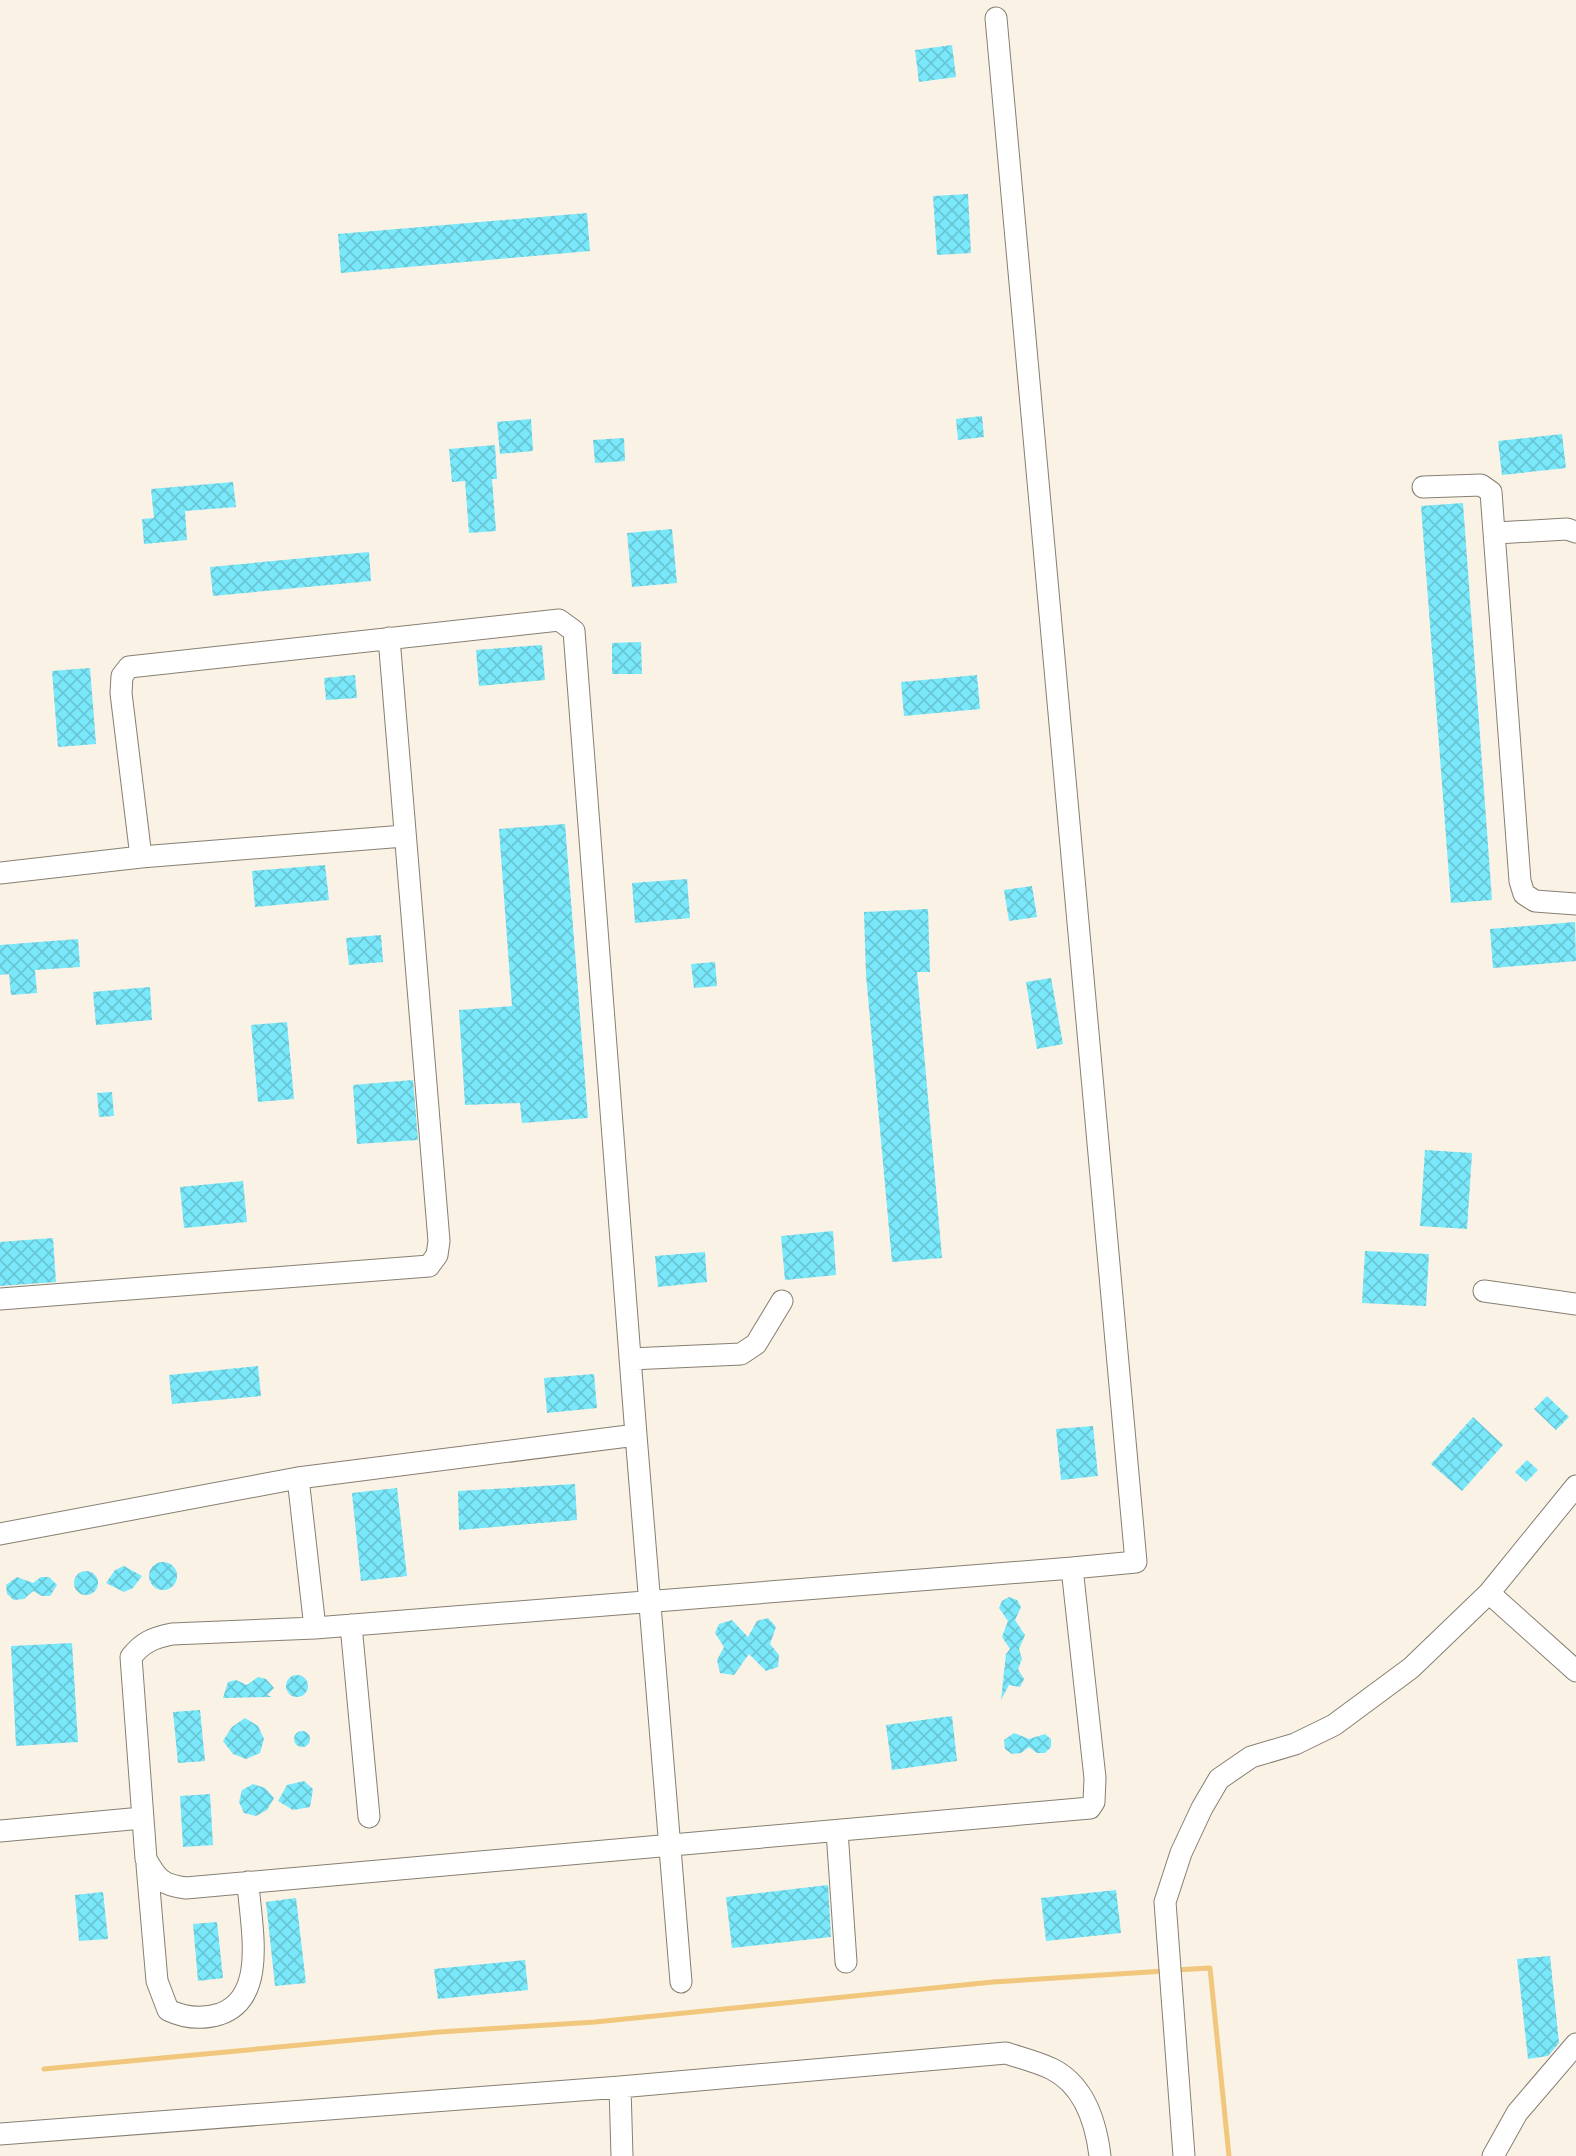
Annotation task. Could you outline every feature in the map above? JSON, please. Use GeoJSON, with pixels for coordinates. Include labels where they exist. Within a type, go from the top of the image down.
{"type":"FeatureCollection","features":[{"type":"Feature","properties":{"kind":"lane"},"geometry":{"type":"LineString","coordinates":[[248,1882],[252,1975],[246,1994],[231,2010],[207,2018],[182,2017],[168,2010],[157,1981],[142,1818],[131,1657],[141,1645],[172,1633],[315,1628],[1136,1562],[996,18]]}},
{"type":"Feature","properties":{"kind":"lane"},"geometry":{"type":"LineString","coordinates":[[1423,487],[1482,485],[1491,492],[1520,881],[1524,894],[1535,901],[1576,904]]}},
{"type":"Feature","properties":{"kind":"lane"},"geometry":{"type":"LineString","coordinates":[[1496,533],[1567,529],[1576,532]]}},
{"type":"Feature","properties":{"kind":"lane"},"geometry":{"type":"LineString","coordinates":[[141,857],[121,693],[122,676],[129,667],[559,620],[574,631],[681,1982]]}},
{"type":"Feature","properties":{"kind":"lane"},"geometry":{"type":"LineString","coordinates":[[0,1299],[429,1266],[437,1255],[439,1241],[389,638]]}},
{"type":"Feature","properties":{"kind":"lane"},"geometry":{"type":"LineString","coordinates":[[0,873],[141,857],[404,836]]}},
{"type":"Feature","properties":{"kind":"lane"},"geometry":{"type":"LineString","coordinates":[[1484,1291],[1576,1304]]}},
{"type":"Feature","properties":{"kind":"lane"},"geometry":{"type":"LineString","coordinates":[[630,1359],[741,1354],[756,1344],[782,1301]]}},
{"type":"Feature","properties":{"kind":"lane"},"geometry":{"type":"LineString","coordinates":[[0,1534],[298,1478],[636,1435]]}},
{"type":"Feature","properties":{"kind":"lane"},"geometry":{"type":"LineString","coordinates":[[298,1478],[315,1628]]}},
{"type":"Feature","properties":{"kind":"lane"},"geometry":{"type":"LineString","coordinates":[[1184,2156],[1165,1902],[1181,1853],[1219,1779],[1251,1757],[1296,1744],[1334,1725],[1411,1668],[1489,1593],[1576,1486]]}},
{"type":"Feature","properties":{"kind":"lane"},"geometry":{"type":"LineString","coordinates":[[146,1859],[157,1879],[165,1885],[186,1888],[1090,1808],[1094,1802],[1095,1778],[1072,1568]]}},
{"type":"Feature","properties":{"kind":"lane"},"geometry":{"type":"LineString","coordinates":[[1489,1593],[1576,1671]]}},
{"type":"Feature","properties":{"kind":"lane"},"geometry":{"type":"LineString","coordinates":[[351,1625],[369,1817]]}},
{"type":"Feature","properties":{"kind":"lane"},"geometry":{"type":"LineString","coordinates":[[0,1831],[142,1818]]}},
{"type":"Feature","properties":{"kind":"lane"},"geometry":{"type":"LineString","coordinates":[[837,1831],[846,1962]]}},
{"type":"Feature","properties":{"kind":"lane"},"geometry":{"type":"LineString","coordinates":[[1493,2156],[1517,2113],[1576,2045]]}},
{"type":"Feature","properties":{"kind":"lane"},"geometry":{"type":"LineString","coordinates":[[0,2134],[620,2087],[1006,2053],[1054,2069],[1076,2089],[1092,2116],[1100,2156]]}},
{"type":"Feature","properties":{"kind":"lane"},"geometry":{"type":"LineString","coordinates":[[620,2087],[622,2156]]}},
{"type":"Feature","properties":{"kind":"building"},"geometry":{"type":"Polygon","coordinates":[[[952,45],[956,77],[919,82],[915,50],[952,45]]]}},
{"type":"Feature","properties":{"kind":"building"},"geometry":{"type":"Polygon","coordinates":[[[968,194],[971,253],[937,255],[933,196],[968,194]]]}},
{"type":"Feature","properties":{"kind":"building"},"geometry":{"type":"Polygon","coordinates":[[[587,213],[590,251],[341,273],[338,234],[587,213]]]}},
{"type":"Feature","properties":{"kind":"building"},"geometry":{"type":"Polygon","coordinates":[[[982,416],[984,437],[958,440],[956,419],[982,416]]]}},
{"type":"Feature","properties":{"kind":"building"},"geometry":{"type":"Polygon","coordinates":[[[531,419],[533,451],[500,454],[497,422],[531,419]]]}},
{"type":"Feature","properties":{"kind":"building"},"geometry":{"type":"Polygon","coordinates":[[[1562,434],[1566,468],[1502,475],[1498,441],[1562,434]]]}},
{"type":"Feature","properties":{"kind":"building"},"geometry":{"type":"Polygon","coordinates":[[[624,438],[625,461],[595,463],[593,440],[624,438]]]}},
{"type":"Feature","properties":{"kind":"building"},"geometry":{"type":"Polygon","coordinates":[[[495,445],[497,479],[492,479],[496,531],[469,533],[465,481],[452,482],[449,449],[495,445]]]}},
{"type":"Feature","properties":{"kind":"building"},"geometry":{"type":"Polygon","coordinates":[[[233,482],[236,507],[185,511],[187,540],[144,544],[142,519],[154,518],[151,489],[233,482]]]}},
{"type":"Feature","properties":{"kind":"building"},"geometry":{"type":"Polygon","coordinates":[[[1463,503],[1492,900],[1451,903],[1421,506],[1463,503]]]}},
{"type":"Feature","properties":{"kind":"building"},"geometry":{"type":"Polygon","coordinates":[[[672,529],[677,583],[632,587],[627,533],[672,529]]]}},
{"type":"Feature","properties":{"kind":"building"},"geometry":{"type":"Polygon","coordinates":[[[369,552],[371,581],[213,596],[210,567],[369,552]]]}},
{"type":"Feature","properties":{"kind":"building"},"geometry":{"type":"Polygon","coordinates":[[[641,642],[642,674],[612,674],[612,643],[641,642]]]}},
{"type":"Feature","properties":{"kind":"building"},"geometry":{"type":"Polygon","coordinates":[[[542,645],[545,680],[479,686],[476,650],[542,645]]]}},
{"type":"Feature","properties":{"kind":"building"},"geometry":{"type":"Polygon","coordinates":[[[90,668],[96,744],[58,747],[52,671],[90,668]]]}},
{"type":"Feature","properties":{"kind":"building"},"geometry":{"type":"Polygon","coordinates":[[[355,675],[357,698],[326,700],[324,678],[355,675]]]}},
{"type":"Feature","properties":{"kind":"building"},"geometry":{"type":"Polygon","coordinates":[[[977,675],[980,709],[904,716],[901,682],[977,675]]]}},
{"type":"Feature","properties":{"kind":"building"},"geometry":{"type":"Polygon","coordinates":[[[565,824],[588,1118],[522,1123],[520,1103],[465,1105],[459,1010],[512,1006],[499,829],[565,824]]]}},
{"type":"Feature","properties":{"kind":"building"},"geometry":{"type":"Polygon","coordinates":[[[325,865],[329,900],[255,907],[252,871],[325,865]]]}},
{"type":"Feature","properties":{"kind":"building"},"geometry":{"type":"Polygon","coordinates":[[[687,879],[690,918],[635,923],[632,883],[687,879]]]}},
{"type":"Feature","properties":{"kind":"building"},"geometry":{"type":"Polygon","coordinates":[[[1032,886],[1037,917],[1009,921],[1004,890],[1032,886]]]}},
{"type":"Feature","properties":{"kind":"building"},"geometry":{"type":"Polygon","coordinates":[[[928,909],[930,972],[917,972],[942,1258],[892,1262],[866,975],[864,912],[928,909]]]}},
{"type":"Feature","properties":{"kind":"building"},"geometry":{"type":"Polygon","coordinates":[[[1575,922],[1576,961],[1493,968],[1490,929],[1575,922]]]}},
{"type":"Feature","properties":{"kind":"building"},"geometry":{"type":"Polygon","coordinates":[[[381,935],[383,962],[349,965],[346,938],[381,935]]]}},
{"type":"Feature","properties":{"kind":"building"},"geometry":{"type":"Polygon","coordinates":[[[78,939],[80,967],[35,970],[37,993],[11,995],[9,974],[0,975],[0,945],[78,939]]]}},
{"type":"Feature","properties":{"kind":"building"},"geometry":{"type":"Polygon","coordinates":[[[715,962],[717,986],[694,988],[691,964],[715,962]]]}},
{"type":"Feature","properties":{"kind":"building"},"geometry":{"type":"Polygon","coordinates":[[[1051,978],[1063,1044],[1037,1049],[1026,982],[1051,978]]]}},
{"type":"Feature","properties":{"kind":"building"},"geometry":{"type":"Polygon","coordinates":[[[150,987],[152,1020],[96,1025],[93,992],[150,987]]]}},
{"type":"Feature","properties":{"kind":"building"},"geometry":{"type":"Polygon","coordinates":[[[287,1022],[294,1099],[258,1102],[251,1025],[287,1022]]]}},
{"type":"Feature","properties":{"kind":"building"},"geometry":{"type":"Polygon","coordinates":[[[413,1080],[418,1140],[357,1144],[353,1085],[413,1080]]]}},
{"type":"Feature","properties":{"kind":"building"},"geometry":{"type":"Polygon","coordinates":[[[112,1092],[114,1116],[99,1117],[97,1093],[112,1092]]]}},
{"type":"Feature","properties":{"kind":"building"},"geometry":{"type":"Polygon","coordinates":[[[1425,1150],[1472,1153],[1467,1229],[1420,1226],[1425,1150]]]}},
{"type":"Feature","properties":{"kind":"building"},"geometry":{"type":"Polygon","coordinates":[[[243,1181],[247,1222],[184,1228],[180,1187],[243,1181]]]}},
{"type":"Feature","properties":{"kind":"building"},"geometry":{"type":"Polygon","coordinates":[[[833,1231],[836,1275],[785,1280],[781,1236],[833,1231]]]}},
{"type":"Feature","properties":{"kind":"building"},"geometry":{"type":"Polygon","coordinates":[[[53,1238],[56,1282],[0,1286],[0,1242],[53,1238]]]}},
{"type":"Feature","properties":{"kind":"building"},"geometry":{"type":"Polygon","coordinates":[[[1365,1251],[1429,1254],[1426,1306],[1362,1303],[1365,1251]]]}},
{"type":"Feature","properties":{"kind":"building"},"geometry":{"type":"Polygon","coordinates":[[[705,1252],[707,1282],[658,1287],[655,1256],[705,1252]]]}},
{"type":"Feature","properties":{"kind":"building"},"geometry":{"type":"Polygon","coordinates":[[[258,1366],[261,1396],[172,1404],[169,1375],[258,1366]]]}},
{"type":"Feature","properties":{"kind":"building"},"geometry":{"type":"Polygon","coordinates":[[[594,1374],[597,1408],[547,1413],[544,1378],[594,1374]]]}},
{"type":"Feature","properties":{"kind":"building"},"geometry":{"type":"Polygon","coordinates":[[[1547,1396],[1569,1417],[1556,1430],[1534,1409],[1547,1396]]]}},
{"type":"Feature","properties":{"kind":"building"},"geometry":{"type":"Polygon","coordinates":[[[1473,1417],[1503,1445],[1462,1491],[1431,1464],[1473,1417]]]}},
{"type":"Feature","properties":{"kind":"building"},"geometry":{"type":"Polygon","coordinates":[[[1093,1426],[1098,1476],[1061,1480],[1056,1429],[1093,1426]]]}},
{"type":"Feature","properties":{"kind":"building"},"geometry":{"type":"Polygon","coordinates":[[[1527,1460],[1538,1470],[1526,1482],[1515,1472],[1527,1460]]]}},
{"type":"Feature","properties":{"kind":"building"},"geometry":{"type":"Polygon","coordinates":[[[575,1484],[577,1520],[459,1530],[458,1491],[575,1484]]]}},
{"type":"Feature","properties":{"kind":"building"},"geometry":{"type":"Polygon","coordinates":[[[397,1488],[407,1576],[361,1581],[352,1493],[397,1488]]]}},
{"type":"Feature","properties":{"kind":"building"},"geometry":{"type":"Polygon","coordinates":[[[163,1562],[173,1566],[177,1576],[173,1586],[163,1590],[153,1586],[149,1576],[153,1566],[163,1562]]]}},
{"type":"Feature","properties":{"kind":"building"},"geometry":{"type":"Polygon","coordinates":[[[124,1566],[142,1576],[133,1588],[124,1592],[106,1583],[115,1570],[124,1566]]]}},
{"type":"Feature","properties":{"kind":"building"},"geometry":{"type":"Polygon","coordinates":[[[86,1571],[97,1578],[98,1583],[91,1594],[86,1595],[75,1588],[74,1583],[81,1572],[86,1571]]]}},
{"type":"Feature","properties":{"kind":"building"},"geometry":{"type":"Polygon","coordinates":[[[17,1577],[33,1583],[41,1577],[49,1577],[57,1585],[50,1596],[42,1596],[33,1591],[24,1599],[14,1600],[7,1594],[6,1585],[17,1577]]]}},
{"type":"Feature","properties":{"kind":"building"},"geometry":{"type":"Polygon","coordinates":[[[1009,1597],[1017,1600],[1021,1607],[1015,1620],[1025,1635],[1019,1649],[1022,1659],[1018,1669],[1024,1679],[1020,1687],[1009,1685],[1001,1700],[1006,1654],[1010,1649],[1002,1637],[1008,1621],[999,1608],[1002,1601],[1009,1597]]]}},
{"type":"Feature","properties":{"kind":"building"},"geometry":{"type":"Polygon","coordinates":[[[768,1618],[776,1627],[770,1644],[779,1655],[778,1667],[766,1671],[749,1654],[734,1675],[720,1673],[717,1660],[724,1647],[715,1633],[719,1624],[732,1620],[748,1637],[757,1621],[768,1618]]]}},
{"type":"Feature","properties":{"kind":"building"},"geometry":{"type":"Polygon","coordinates":[[[72,1643],[78,1742],[16,1746],[11,1646],[72,1643]]]}},
{"type":"Feature","properties":{"kind":"building"},"geometry":{"type":"Polygon","coordinates":[[[297,1675],[305,1678],[308,1686],[305,1694],[297,1697],[289,1694],[286,1686],[289,1678],[297,1675]]]}},
{"type":"Feature","properties":{"kind":"building"},"geometry":{"type":"Polygon","coordinates":[[[258,1677],[266,1679],[274,1688],[267,1695],[272,1697],[223,1698],[228,1682],[236,1680],[247,1685],[258,1677]]]}},
{"type":"Feature","properties":{"kind":"building"},"geometry":{"type":"Polygon","coordinates":[[[200,1710],[205,1761],[178,1763],[173,1712],[200,1710]]]}},
{"type":"Feature","properties":{"kind":"building"},"geometry":{"type":"Polygon","coordinates":[[[952,1716],[957,1761],[892,1770],[886,1725],[952,1716]]]}},
{"type":"Feature","properties":{"kind":"building"},"geometry":{"type":"Polygon","coordinates":[[[245,1718],[258,1726],[264,1739],[260,1753],[246,1759],[233,1754],[223,1741],[232,1727],[245,1718]]]}},
{"type":"Feature","properties":{"kind":"building"},"geometry":{"type":"Polygon","coordinates":[[[302,1731],[310,1739],[302,1747],[294,1739],[302,1731]]]}},
{"type":"Feature","properties":{"kind":"building"},"geometry":{"type":"Polygon","coordinates":[[[1014,1733],[1029,1739],[1045,1734],[1051,1739],[1051,1747],[1045,1753],[1037,1753],[1029,1747],[1021,1753],[1012,1754],[1005,1749],[1004,1740],[1014,1733]]]}},
{"type":"Feature","properties":{"kind":"building"},"geometry":{"type":"Polygon","coordinates":[[[304,1781],[313,1789],[310,1807],[293,1810],[278,1801],[287,1785],[304,1781]]]}},
{"type":"Feature","properties":{"kind":"building"},"geometry":{"type":"Polygon","coordinates":[[[253,1784],[265,1788],[274,1798],[267,1810],[256,1816],[244,1813],[239,1802],[242,1790],[253,1784]]]}},
{"type":"Feature","properties":{"kind":"building"},"geometry":{"type":"Polygon","coordinates":[[[210,1794],[213,1845],[183,1847],[180,1796],[210,1794]]]}},
{"type":"Feature","properties":{"kind":"building"},"geometry":{"type":"Polygon","coordinates":[[[828,1885],[831,1937],[732,1948],[726,1897],[828,1885]]]}},
{"type":"Feature","properties":{"kind":"building"},"geometry":{"type":"Polygon","coordinates":[[[1116,1890],[1121,1933],[1046,1941],[1041,1898],[1116,1890]]]}},
{"type":"Feature","properties":{"kind":"building"},"geometry":{"type":"Polygon","coordinates":[[[103,1892],[108,1939],[79,1941],[75,1895],[103,1892]]]}},
{"type":"Feature","properties":{"kind":"building"},"geometry":{"type":"Polygon","coordinates":[[[296,1898],[306,1983],[275,1986],[266,1902],[296,1898]]]}},
{"type":"Feature","properties":{"kind":"building"},"geometry":{"type":"Polygon","coordinates":[[[217,1922],[223,1978],[198,1981],[193,1924],[217,1922]]]}},
{"type":"Feature","properties":{"kind":"building"},"geometry":{"type":"Polygon","coordinates":[[[1550,1956],[1559,2043],[1548,2056],[1528,2059],[1517,1959],[1550,1956]]]}},
{"type":"Feature","properties":{"kind":"building"},"geometry":{"type":"Polygon","coordinates":[[[525,1960],[528,1990],[438,1999],[434,1969],[525,1960]]]}},
{"type":"Feature","properties":{"kind":"waterway"},"geometry":{"type":"LineString","coordinates":[[1175,1970],[1210,1968],[1229,2156]]}},
{"type":"Feature","properties":{"kind":"waterway"},"geometry":{"type":"LineString","coordinates":[[44,2069],[439,2032],[595,2022],[993,1982],[1165,1971]]}}]}
